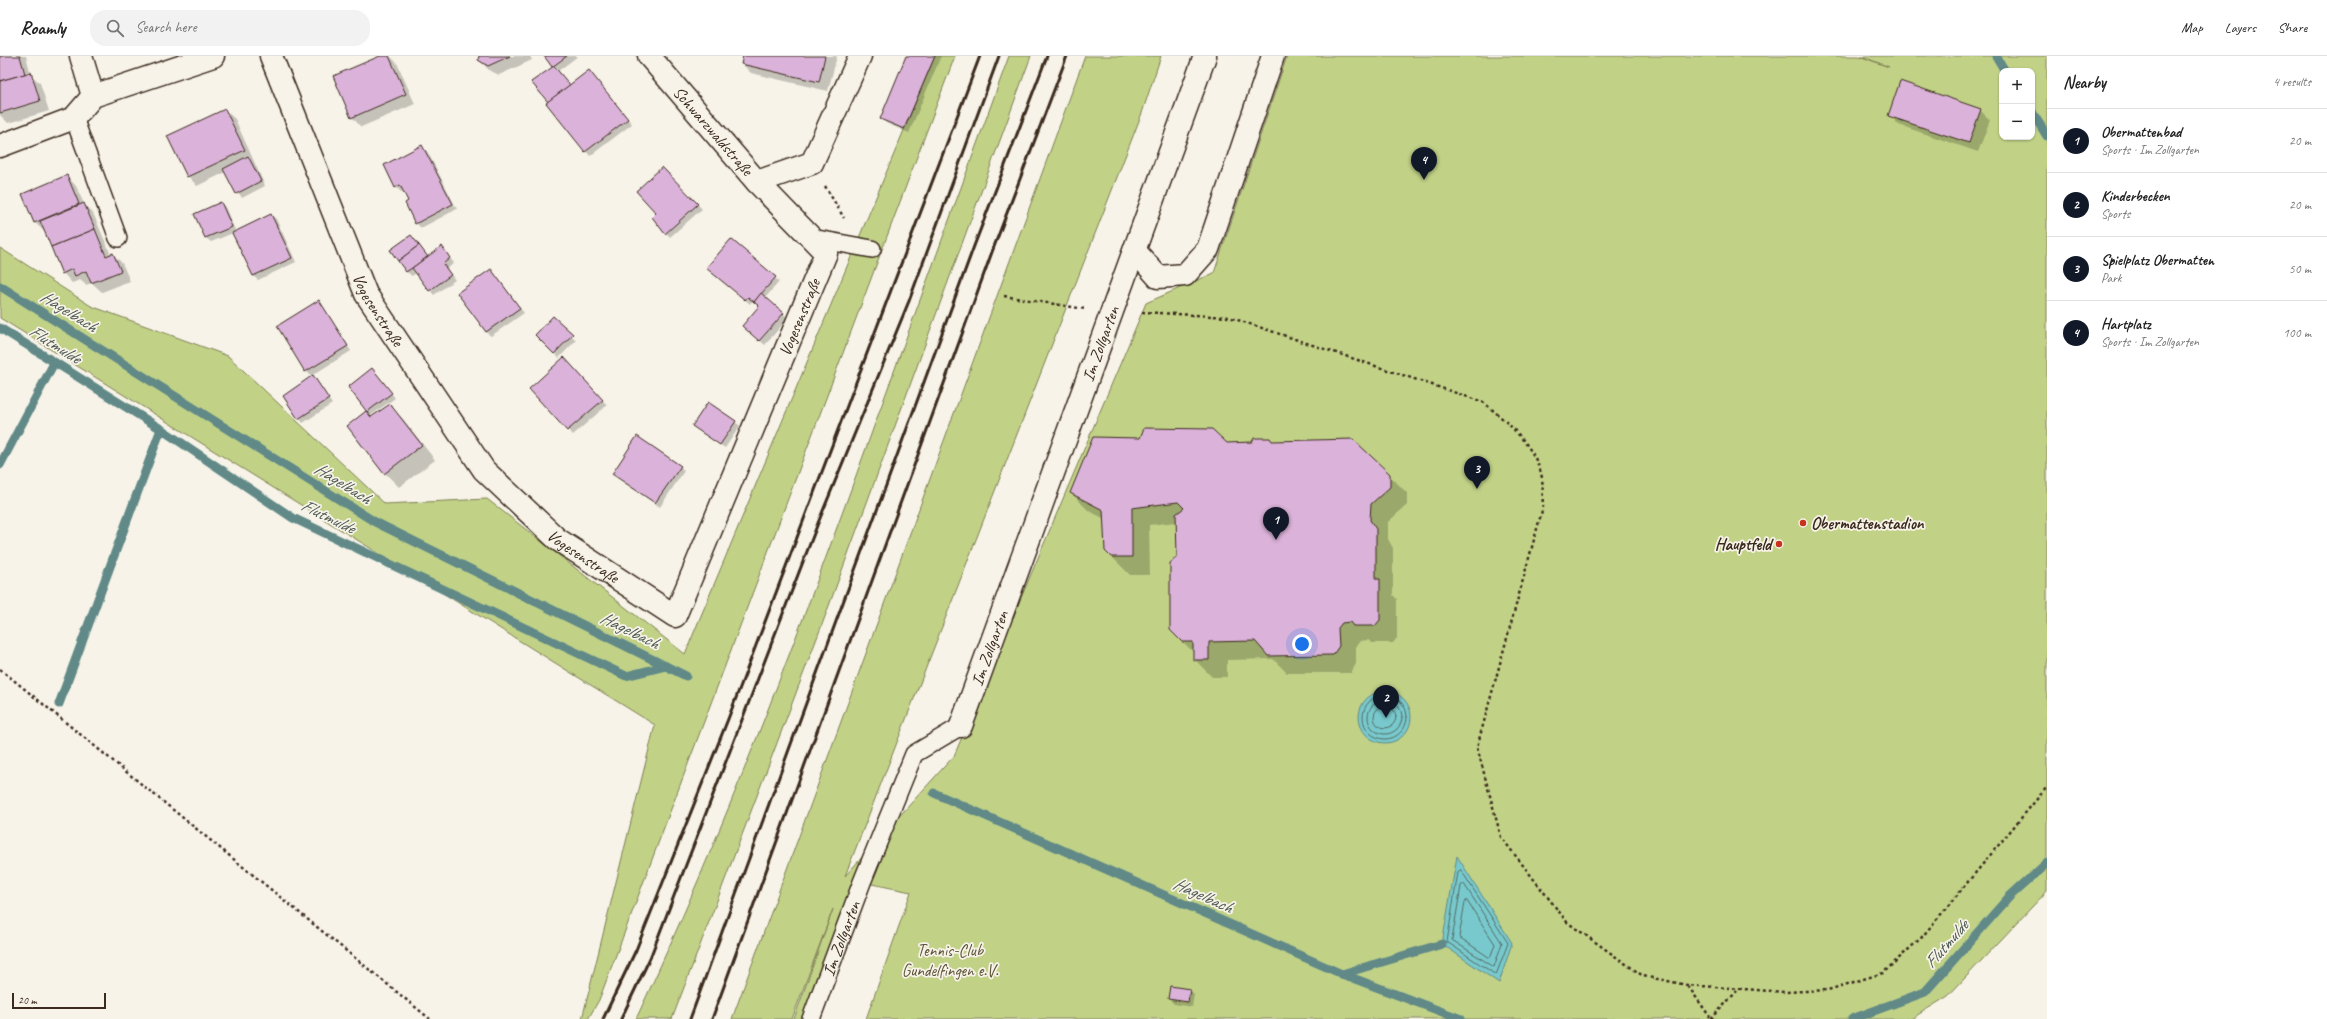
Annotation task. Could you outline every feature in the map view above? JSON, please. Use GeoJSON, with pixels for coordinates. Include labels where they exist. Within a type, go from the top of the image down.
{"type":"FeatureCollection","features":[{"type":"Feature","properties":{"kind":"street"},"geometry":{"type":"LineString","coordinates":[[81,56],[94,96]]}},
{"type":"Feature","properties":{"kind":"street"},"geometry":{"type":"LineString","coordinates":[[0,146],[74,118],[94,96],[213,56]]}},
{"type":"Feature","properties":{"kind":"street","name":"Vogesenstraße"},"geometry":{"type":"LineString","coordinates":[[271,56],[366,294],[484,470],[557,539],[675,616],[826,252],[757,182]]}},
{"type":"Feature","properties":{"kind":"street","name":"Schwarzwaldstraße"},"geometry":{"type":"LineString","coordinates":[[649,56],[757,182],[812,163]]}},
{"type":"Feature","properties":{"kind":"street"},"geometry":{"type":"LineString","coordinates":[[812,163],[860,56]]}},
{"type":"Feature","properties":{"kind":"street","name":"Im Zollgarten"},"geometry":{"type":"LineString","coordinates":[[961,726],[1135,252],[1205,56]]}},
{"type":"Feature","properties":{"kind":"street"},"geometry":{"type":"LineString","coordinates":[[1135,252],[1158,277],[1185,274],[1208,249],[1274,56]]}},
{"type":"Feature","properties":{"kind":"lane"},"geometry":{"type":"LineString","coordinates":[[74,118],[118,238]]}},
{"type":"Feature","properties":{"kind":"lane"},"geometry":{"type":"LineString","coordinates":[[812,238],[872,249]]}},
{"type":"Feature","properties":{"kind":"lane","name":"Im Zollgarten"},"geometry":{"type":"LineString","coordinates":[[812,1019],[862,882],[914,754],[961,726]]}},
{"type":"Feature","properties":{"kind":"path"},"geometry":{"type":"LineString","coordinates":[[812,163],[856,238],[872,249]]}},
{"type":"Feature","properties":{"kind":"path"},"geometry":{"type":"LineString","coordinates":[[1004,296],[1080,308],[1229,317],[1483,402],[1509,422],[1527,445],[1541,471],[1543,507],[1477,747],[1501,837],[1567,922],[1643,976],[1687,985],[1738,990],[1785,992],[1828,990],[1883,972],[1922,937],[2047,787]]}},
{"type":"Feature","properties":{"kind":"path"},"geometry":{"type":"LineString","coordinates":[[0,669],[430,1019]]}},
{"type":"Feature","properties":{"kind":"path"},"geometry":{"type":"LineString","coordinates":[[1687,985],[1711,1018],[1738,990]]}},
{"type":"Feature","properties":{"kind":"green space"},"geometry":{"type":"Polygon","coordinates":[[[935,56],[955,56],[599,1000],[588,1019],[582,1019],[655,725],[0,318],[0,248],[91,306],[228,356],[385,504],[487,499],[685,654],[935,56]]]}},
{"type":"Feature","properties":{"kind":"green space"},"geometry":{"type":"Polygon","coordinates":[[[1009,56],[1031,56],[823,622],[672,1019],[636,1019],[699,879],[785,666],[839,523],[1009,56]]]}},
{"type":"Feature","properties":{"kind":"green space","name":"Tennis-Club Gundelfingen e.V."},"geometry":{"type":"Polygon","coordinates":[[[1085,56],[1161,56],[1142,113],[845,876],[954,756],[1146,303],[1214,273],[1287,56],[1859,56],[1889,67],[1861,56],[2047,56],[2047,891],[1948,996],[1911,1019],[866,1019],[911,892],[862,882],[810,1019],[794,1019],[833,909],[792,1019],[732,1019],[1085,56]]]}},
{"type":"Feature","properties":{"kind":"water"},"geometry":{"type":"Polygon","coordinates":[[[1380,691],[1390,691],[1404,698],[1411,712],[1411,722],[1404,736],[1390,743],[1380,743],[1370,739],[1363,732],[1359,722],[1359,712],[1363,702],[1370,695],[1380,691]]]}},
{"type":"Feature","properties":{"kind":"water"},"geometry":{"type":"Polygon","coordinates":[[[1457,856],[1512,943],[1499,983],[1442,944],[1457,856]]]}},
{"type":"Feature","properties":{"kind":"building"},"geometry":{"type":"Polygon","coordinates":[[[0,56],[20,56],[25,74],[0,81],[0,56]]]}},
{"type":"Feature","properties":{"kind":"building"},"geometry":{"type":"Polygon","coordinates":[[[380,56],[389,56],[406,94],[351,118],[333,76],[380,56]]]}},
{"type":"Feature","properties":{"kind":"building"},"geometry":{"type":"Polygon","coordinates":[[[479,56],[510,56],[488,66],[478,60],[479,56]]]}},
{"type":"Feature","properties":{"kind":"building"},"geometry":{"type":"Polygon","coordinates":[[[544,56],[567,56],[552,67],[544,56]]]}},
{"type":"Feature","properties":{"kind":"building"},"geometry":{"type":"Polygon","coordinates":[[[743,56],[825,56],[819,82],[741,64],[743,56]]]}},
{"type":"Feature","properties":{"kind":"building"},"geometry":{"type":"Polygon","coordinates":[[[906,56],[935,56],[904,129],[880,119],[906,56]]]}},
{"type":"Feature","properties":{"kind":"building"},"geometry":{"type":"Polygon","coordinates":[[[554,66],[570,85],[548,102],[531,82],[554,66]]]}},
{"type":"Feature","properties":{"kind":"building"},"geometry":{"type":"Polygon","coordinates":[[[589,70],[628,119],[585,152],[546,103],[589,70]]]}},
{"type":"Feature","properties":{"kind":"building"},"geometry":{"type":"Polygon","coordinates":[[[31,72],[40,101],[0,113],[0,81],[31,72]]]}},
{"type":"Feature","properties":{"kind":"building"},"geometry":{"type":"Polygon","coordinates":[[[1900,81],[1981,109],[1969,143],[1888,116],[1900,81]]]}},
{"type":"Feature","properties":{"kind":"building"},"geometry":{"type":"Polygon","coordinates":[[[225,109],[245,150],[187,177],[167,136],[225,109]]]}},
{"type":"Feature","properties":{"kind":"building"},"geometry":{"type":"Polygon","coordinates":[[[422,145],[453,204],[415,224],[405,203],[408,201],[400,185],[395,188],[384,165],[422,145]]]}},
{"type":"Feature","properties":{"kind":"building"},"geometry":{"type":"Polygon","coordinates":[[[248,156],[261,181],[236,194],[223,169],[248,156]]]}},
{"type":"Feature","properties":{"kind":"building"},"geometry":{"type":"Polygon","coordinates":[[[662,167],[698,204],[665,234],[652,217],[656,213],[636,191],[662,167]]]}},
{"type":"Feature","properties":{"kind":"building"},"geometry":{"type":"Polygon","coordinates":[[[67,175],[79,204],[34,223],[22,194],[67,175]]]}},
{"type":"Feature","properties":{"kind":"building"},"geometry":{"type":"Polygon","coordinates":[[[221,202],[232,227],[205,238],[194,214],[221,202]]]}},
{"type":"Feature","properties":{"kind":"building"},"geometry":{"type":"Polygon","coordinates":[[[84,203],[95,229],[51,247],[40,221],[84,203]]]}},
{"type":"Feature","properties":{"kind":"building"},"geometry":{"type":"Polygon","coordinates":[[[271,214],[292,258],[253,276],[232,233],[271,214]]]}},
{"type":"Feature","properties":{"kind":"building"},"geometry":{"type":"Polygon","coordinates":[[[95,229],[106,256],[113,253],[121,271],[91,283],[86,271],[75,276],[72,269],[62,274],[51,247],[95,229]]]}},
{"type":"Feature","properties":{"kind":"building"},"geometry":{"type":"Polygon","coordinates":[[[411,235],[419,245],[398,261],[390,250],[411,235]]]}},
{"type":"Feature","properties":{"kind":"building"},"geometry":{"type":"Polygon","coordinates":[[[731,239],[776,277],[754,302],[748,297],[745,300],[706,268],[731,239]]]}},
{"type":"Feature","properties":{"kind":"building"},"geometry":{"type":"Polygon","coordinates":[[[419,245],[428,257],[406,272],[398,261],[419,245]]]}},
{"type":"Feature","properties":{"kind":"building"},"geometry":{"type":"Polygon","coordinates":[[[442,246],[450,258],[443,264],[451,275],[429,291],[412,268],[442,246]]]}},
{"type":"Feature","properties":{"kind":"building"},"geometry":{"type":"Polygon","coordinates":[[[491,269],[520,308],[486,332],[457,293],[491,269]]]}},
{"type":"Feature","properties":{"kind":"building"},"geometry":{"type":"Polygon","coordinates":[[[761,293],[784,313],[759,341],[742,326],[759,306],[754,302],[761,293]]]}},
{"type":"Feature","properties":{"kind":"building"},"geometry":{"type":"Polygon","coordinates":[[[319,300],[348,346],[305,372],[277,326],[319,300]]]}},
{"type":"Feature","properties":{"kind":"building"},"geometry":{"type":"Polygon","coordinates":[[[553,316],[573,334],[554,354],[535,335],[553,316]]]}},
{"type":"Feature","properties":{"kind":"building"},"geometry":{"type":"Polygon","coordinates":[[[564,357],[603,400],[567,431],[529,389],[564,357]]]}},
{"type":"Feature","properties":{"kind":"building"},"geometry":{"type":"Polygon","coordinates":[[[372,368],[392,393],[367,412],[348,387],[372,368]]]}},
{"type":"Feature","properties":{"kind":"building"},"geometry":{"type":"Polygon","coordinates":[[[313,375],[329,399],[298,419],[283,396],[313,375]]]}},
{"type":"Feature","properties":{"kind":"building"},"geometry":{"type":"Polygon","coordinates":[[[708,402],[736,421],[720,445],[692,426],[708,402]]]}},
{"type":"Feature","properties":{"kind":"building"},"geometry":{"type":"Polygon","coordinates":[[[390,404],[422,445],[384,474],[347,426],[366,411],[371,417],[390,404]]]}},
{"type":"Feature","properties":{"kind":"building"},"geometry":{"type":"Polygon","coordinates":[[[1144,428],[1212,429],[1227,443],[1252,442],[1254,438],[1270,438],[1272,441],[1353,439],[1390,474],[1390,487],[1371,504],[1370,520],[1376,529],[1376,579],[1380,579],[1380,620],[1375,626],[1353,626],[1350,622],[1342,623],[1338,628],[1339,646],[1333,655],[1268,656],[1255,641],[1209,642],[1209,660],[1193,660],[1193,642],[1182,642],[1170,630],[1170,563],[1177,557],[1176,514],[1184,508],[1178,502],[1132,508],[1132,557],[1111,557],[1105,551],[1103,510],[1070,493],[1093,437],[1140,438],[1144,428]]]}},
{"type":"Feature","properties":{"kind":"building"},"geometry":{"type":"Polygon","coordinates":[[[637,436],[681,466],[655,503],[612,474],[637,436]]]}},
{"type":"Feature","properties":{"kind":"building"},"geometry":{"type":"Polygon","coordinates":[[[1170,986],[1190,989],[1188,1002],[1168,999],[1170,986]]]}},
{"type":"Feature","properties":{"kind":"waterway"},"geometry":{"type":"LineString","coordinates":[[1996,56],[2003,68]]}},
{"type":"Feature","properties":{"kind":"waterway"},"geometry":{"type":"LineString","coordinates":[[2035,117],[2047,136]]}},
{"type":"Feature","properties":{"kind":"waterway","name":"Hagelbach"},"geometry":{"type":"LineString","coordinates":[[0,286],[375,522],[686,676]]}},
{"type":"Feature","properties":{"kind":"waterway","name":"Flutmulde"},"geometry":{"type":"LineString","coordinates":[[0,328],[161,429],[293,518],[626,676],[666,666]]}},
{"type":"Feature","properties":{"kind":"waterway"},"geometry":{"type":"LineString","coordinates":[[0,465],[54,363]]}},
{"type":"Feature","properties":{"kind":"waterway"},"geometry":{"type":"LineString","coordinates":[[59,704],[161,429]]}},
{"type":"Feature","properties":{"kind":"waterway","name":"Hagelbach"},"geometry":{"type":"LineString","coordinates":[[934,793],[1342,974],[1461,1019]]}},
{"type":"Feature","properties":{"kind":"waterway","name":"Flutmulde"},"geometry":{"type":"LineString","coordinates":[[1852,1019],[1925,992],[2010,896],[2047,863]]}},
{"type":"Feature","properties":{"kind":"waterway"},"geometry":{"type":"LineString","coordinates":[[1342,974],[1442,944]]}},
{"type":"Feature","properties":{"kind":"railway"},"geometry":{"type":"LineString","coordinates":[[603,1019],[636,950],[728,719],[980,56]]}},
{"type":"Feature","properties":{"kind":"railway"},"geometry":{"type":"LineString","coordinates":[[621,1019],[650,958],[818,523],[909,301],[999,56]]}},
{"type":"Feature","properties":{"kind":"railway"},"geometry":{"type":"LineString","coordinates":[[690,1019],[974,246],[1047,56]]}},
{"type":"Feature","properties":{"kind":"railway"},"geometry":{"type":"LineString","coordinates":[[712,1019],[992,252],[1067,56]]}},
{"type":"Feature","properties":{"kind":"place","name":"Hartplatz"},"geometry":{"type":"Point","coordinates":[1424,180]}},
{"type":"Feature","properties":{"kind":"place","name":"Spielplatz Obermatten"},"geometry":{"type":"Point","coordinates":[1477,489]}},
{"type":"Feature","properties":{"kind":"place","name":"Obermattenstadion"},"geometry":{"type":"Point","coordinates":[1803,523]}},
{"type":"Feature","properties":{"kind":"place","name":"Obermattenbad"},"geometry":{"type":"Point","coordinates":[1276,540]}},
{"type":"Feature","properties":{"kind":"place","name":"Hauptfeld"},"geometry":{"type":"Point","coordinates":[1779,544]}},
{"type":"Feature","properties":{"kind":"place","name":"Kinderbecken"},"geometry":{"type":"Point","coordinates":[1386,718]}}]}
